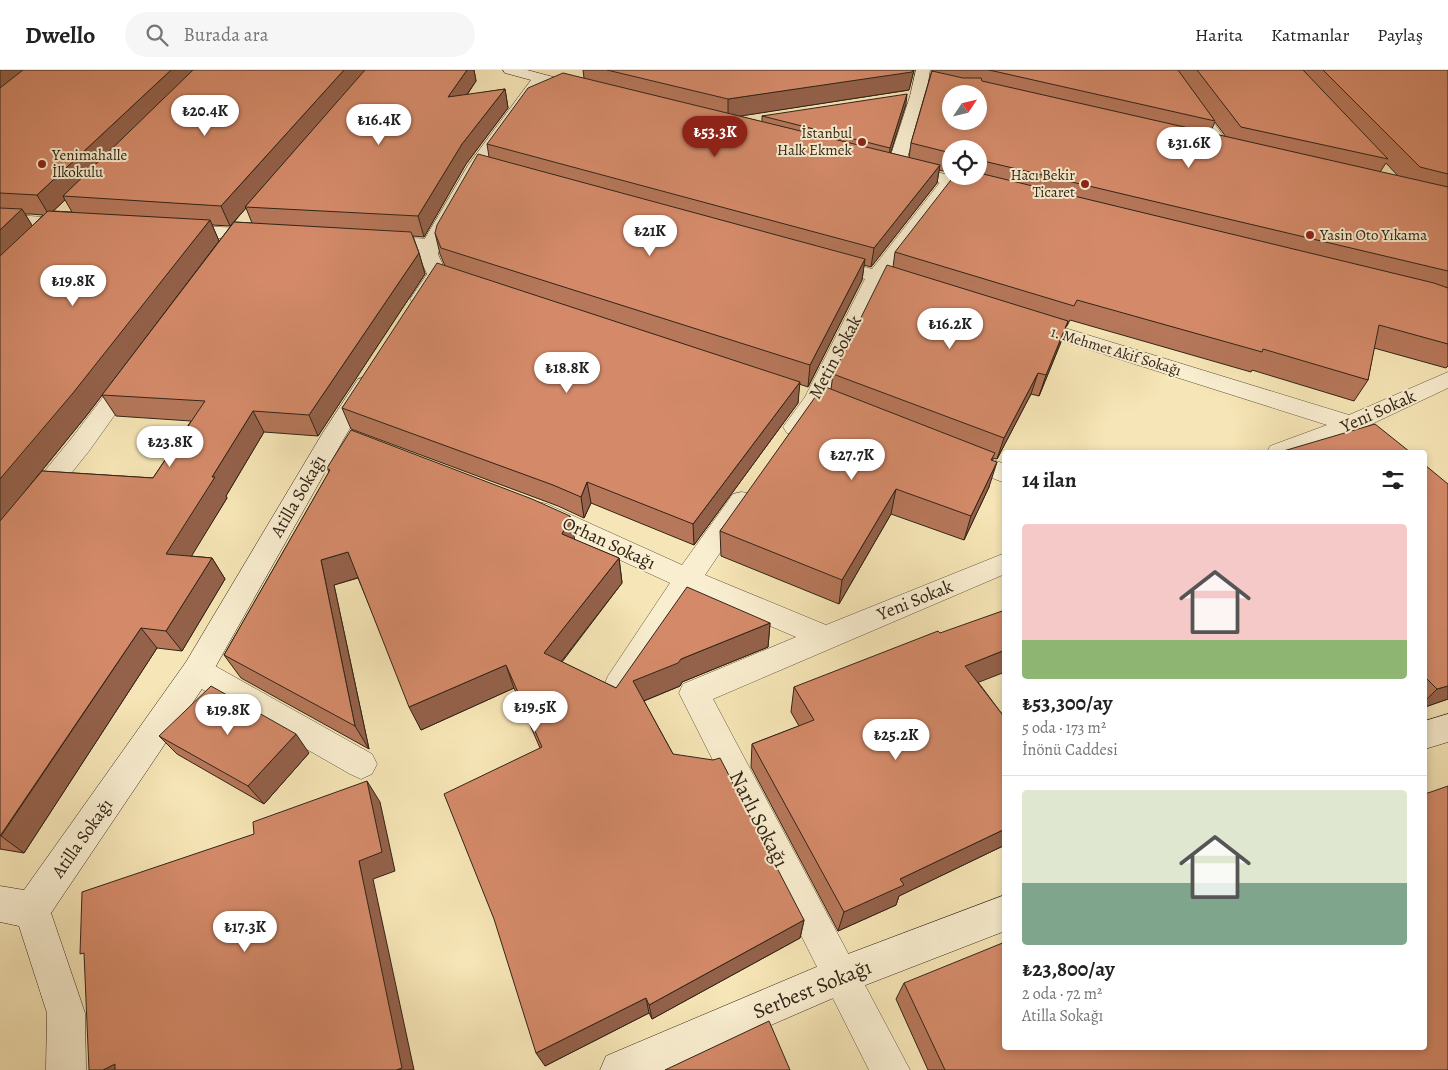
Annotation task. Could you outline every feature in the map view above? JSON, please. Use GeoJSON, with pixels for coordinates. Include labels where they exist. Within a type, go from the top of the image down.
{"type":"FeatureCollection","features":[{"type":"Feature","properties":{"kind":"street"},"geometry":{"type":"LineString","coordinates":[[510,70],[568,85]]}},
{"type":"Feature","properties":{"kind":"street"},"geometry":{"type":"LineString","coordinates":[[1168,70],[1226,151]]}},
{"type":"Feature","properties":{"kind":"street"},"geometry":{"type":"LineString","coordinates":[[411,314],[446,277],[428,254],[431,244],[487,167],[540,78]]}},
{"type":"Feature","properties":{"kind":"street"},"geometry":{"type":"LineString","coordinates":[[896,167],[920,82]]}},
{"type":"Feature","properties":{"kind":"street"},"geometry":{"type":"LineString","coordinates":[[899,99],[920,82],[940,84]]}},
{"type":"Feature","properties":{"kind":"street"},"geometry":{"type":"LineString","coordinates":[[1206,147],[1245,156]]}},
{"type":"Feature","properties":{"kind":"street"},"geometry":{"type":"LineString","coordinates":[[877,163],[942,178]]}},
{"type":"Feature","properties":{"kind":"street","name":"Metin Sokak"},"geometry":{"type":"LineString","coordinates":[[782,446],[815,399],[877,276],[947,185]]}},
{"type":"Feature","properties":{"kind":"street"},"geometry":{"type":"LineString","coordinates":[[971,185],[1007,194]]}},
{"type":"Feature","properties":{"kind":"street"},"geometry":{"type":"LineString","coordinates":[[41,237],[69,210]]}},
{"type":"Feature","properties":{"kind":"street"},"geometry":{"type":"LineString","coordinates":[[231,242],[255,212]]}},
{"type":"Feature","properties":{"kind":"street"},"geometry":{"type":"LineString","coordinates":[[0,220],[93,226]]}},
{"type":"Feature","properties":{"kind":"street"},"geometry":{"type":"LineString","coordinates":[[160,230],[231,242],[275,236]]}},
{"type":"Feature","properties":{"kind":"street"},"geometry":{"type":"LineString","coordinates":[[363,241],[431,244]]}},
{"type":"Feature","properties":{"kind":"street"},"geometry":{"type":"LineString","coordinates":[[810,257],[934,294]]}},
{"type":"Feature","properties":{"kind":"street","name":"1. Mehmet Akif Sokağı"},"geometry":{"type":"LineString","coordinates":[[1010,318],[1351,424]]}},
{"type":"Feature","properties":{"kind":"street"},"geometry":{"type":"LineString","coordinates":[[0,544],[80,445],[144,359]]}},
{"type":"Feature","properties":{"kind":"street","name":"Atilla Sokağı"},"geometry":{"type":"LineString","coordinates":[[16,907],[197,671],[343,438],[375,370]]}},
{"type":"Feature","properties":{"kind":"street","name":"Yeni Sokak"},"geometry":{"type":"LineString","coordinates":[[1284,450],[1351,424],[1448,380]]}},
{"type":"Feature","properties":{"kind":"street"},"geometry":{"type":"LineString","coordinates":[[942,449],[1002,473]]}},
{"type":"Feature","properties":{"kind":"street"},"geometry":{"type":"LineString","coordinates":[[619,685],[687,579],[754,485]]}},
{"type":"Feature","properties":{"kind":"street","name":"Orhan Sokağı"},"geometry":{"type":"LineString","coordinates":[[520,504],[687,579],[825,637]]}},
{"type":"Feature","properties":{"kind":"street","name":"Yeni Sokak"},"geometry":{"type":"LineString","coordinates":[[825,637],[1002,564]]}},
{"type":"Feature","properties":{"kind":"street","name":"Narlı Sokağı"},"geometry":{"type":"LineString","coordinates":[[825,637],[694,693],[890,1070]]}},
{"type":"Feature","properties":{"kind":"street"},"geometry":{"type":"LineString","coordinates":[[197,671],[361,764]]}},
{"type":"Feature","properties":{"kind":"street"},"geometry":{"type":"LineString","coordinates":[[1427,734],[1448,728]]}},
{"type":"Feature","properties":{"kind":"street"},"geometry":{"type":"LineString","coordinates":[[16,907],[66,1013],[66,1070]]}},
{"type":"Feature","properties":{"kind":"street","name":"Serbest Sokağı"},"geometry":{"type":"LineString","coordinates":[[620,1070],[840,976],[1002,914]]}},
{"type":"Feature","properties":{"kind":"building","name":"Yenimahalle İlkokulu"},"geometry":{"type":"Polygon","coordinates":[[[23,70],[171,70],[37,195],[0,193],[0,88],[23,70]]]}},
{"type":"Feature","properties":{"kind":"building"},"geometry":{"type":"Polygon","coordinates":[[[193,70],[344,70],[221,206],[63,196],[193,70]]]}},
{"type":"Feature","properties":{"kind":"building"},"geometry":{"type":"Polygon","coordinates":[[[365,70],[467,70],[448,97],[505,89],[462,144],[418,216],[245,207],[365,70]]]}},
{"type":"Feature","properties":{"kind":"building"},"geometry":{"type":"Polygon","coordinates":[[[607,70],[913,70],[912,72],[728,99],[607,70]]]}},
{"type":"Feature","properties":{"kind":"building"},"geometry":{"type":"Polygon","coordinates":[[[989,70],[1178,70],[1215,121],[989,70]]]}},
{"type":"Feature","properties":{"kind":"building"},"geometry":{"type":"Polygon","coordinates":[[[1197,70],[1303,70],[1388,159],[1241,127],[1197,70]]]}},
{"type":"Feature","properties":{"kind":"building"},"geometry":{"type":"Polygon","coordinates":[[[1323,70],[1448,70],[1448,174],[1420,167],[1323,70]]]}},
{"type":"Feature","properties":{"kind":"building"},"geometry":{"type":"Polygon","coordinates":[[[932,71],[963,78],[981,78],[982,81],[1448,187],[1448,271],[987,162],[987,140],[942,140],[942,151],[911,143],[932,71]]]}},
{"type":"Feature","properties":{"kind":"building"},"geometry":{"type":"Polygon","coordinates":[[[563,73],[940,165],[874,248],[487,144],[528,88],[563,73]]]}},
{"type":"Feature","properties":{"kind":"building"},"geometry":{"type":"Polygon","coordinates":[[[907,94],[890,148],[762,116],[907,94]]]}},
{"type":"Feature","properties":{"kind":"building"},"geometry":{"type":"Polygon","coordinates":[[[478,154],[865,259],[810,365],[441,248],[435,233],[437,225],[478,154]]]}},
{"type":"Feature","properties":{"kind":"building"},"geometry":{"type":"Polygon","coordinates":[[[987,175],[1434,283],[1448,288],[1448,344],[1379,325],[1368,380],[1263,349],[1262,352],[1077,300],[1074,306],[895,252],[947,185],[987,185],[987,175]]]}},
{"type":"Feature","properties":{"kind":"building"},"geometry":{"type":"Polygon","coordinates":[[[0,208],[22,209],[0,230],[0,208]]]}},
{"type":"Feature","properties":{"kind":"building"},"geometry":{"type":"Polygon","coordinates":[[[48,211],[210,220],[73,393],[0,479],[0,256],[48,211]]]}},
{"type":"Feature","properties":{"kind":"building"},"geometry":{"type":"Polygon","coordinates":[[[234,222],[411,232],[419,253],[309,415],[253,411],[212,477],[215,477],[166,554],[212,558],[166,631],[141,628],[0,836],[0,521],[42,471],[153,478],[205,401],[102,395],[234,222]]]}},
{"type":"Feature","properties":{"kind":"building"},"geometry":{"type":"Polygon","coordinates":[[[437,263],[800,382],[693,524],[587,482],[581,497],[342,408],[437,263]]]}},
{"type":"Feature","properties":{"kind":"building"},"geometry":{"type":"Polygon","coordinates":[[[887,265],[1068,321],[1046,375],[1038,373],[1004,438],[833,374],[887,265]]]}},
{"type":"Feature","properties":{"kind":"building"},"geometry":{"type":"Polygon","coordinates":[[[823,386],[995,453],[991,460],[997,462],[971,516],[896,489],[842,580],[720,531],[823,386]]]}},
{"type":"Feature","properties":{"kind":"building"},"geometry":{"type":"Polygon","coordinates":[[[1375,424],[1408,450],[1287,450],[1375,424]]]}},
{"type":"Feature","properties":{"kind":"building"},"geometry":{"type":"Polygon","coordinates":[[[351,430],[532,499],[570,516],[562,534],[619,558],[544,653],[616,688],[687,587],[770,623],[681,659],[678,663],[633,681],[673,754],[713,760],[720,758],[804,920],[649,1005],[646,998],[536,1053],[494,919],[444,794],[542,747],[506,665],[409,707],[348,552],[321,560],[355,726],[224,655],[330,470],[327,468],[351,430]]]}},
{"type":"Feature","properties":{"kind":"building"},"geometry":{"type":"Polygon","coordinates":[[[1427,467],[1448,484],[1448,686],[1437,689],[1427,679],[1427,467]]]}},
{"type":"Feature","properties":{"kind":"building"},"geometry":{"type":"Polygon","coordinates":[[[1002,611],[1002,651],[965,666],[1002,714],[1002,830],[900,879],[904,885],[844,912],[752,744],[814,720],[794,687],[938,631],[940,633],[1002,611]]]}},
{"type":"Feature","properties":{"kind":"building"},"geometry":{"type":"Polygon","coordinates":[[[211,686],[296,734],[248,786],[159,736],[211,686]]]}},
{"type":"Feature","properties":{"kind":"building"},"geometry":{"type":"Polygon","coordinates":[[[367,781],[382,852],[359,861],[402,1068],[396,1070],[115,1070],[115,1064],[103,1070],[89,1070],[84,953],[80,954],[82,892],[254,834],[253,822],[367,781]]]}},
{"type":"Feature","properties":{"kind":"building"},"geometry":{"type":"Polygon","coordinates":[[[1448,786],[1448,1070],[945,1070],[904,983],[1002,943],[1002,1050],[1427,1050],[1427,793],[1448,786]]]}},
{"type":"Feature","properties":{"kind":"building"},"geometry":{"type":"Polygon","coordinates":[[[769,1021],[790,1070],[665,1070],[769,1021]]]}},
{"type":"Feature","properties":{"kind":"place","name":"İstanbul Halk Ekmek"},"geometry":{"type":"Point","coordinates":[862,142]}},
{"type":"Feature","properties":{"kind":"place","name":"Yenimahalle İlkokulu"},"geometry":{"type":"Point","coordinates":[42,164]}},
{"type":"Feature","properties":{"kind":"place","name":"Hacı Bekir Ticaret"},"geometry":{"type":"Point","coordinates":[1085,184]}},
{"type":"Feature","properties":{"kind":"place","name":"Yasin Oto Yıkama"},"geometry":{"type":"Point","coordinates":[1310,235]}}]}
